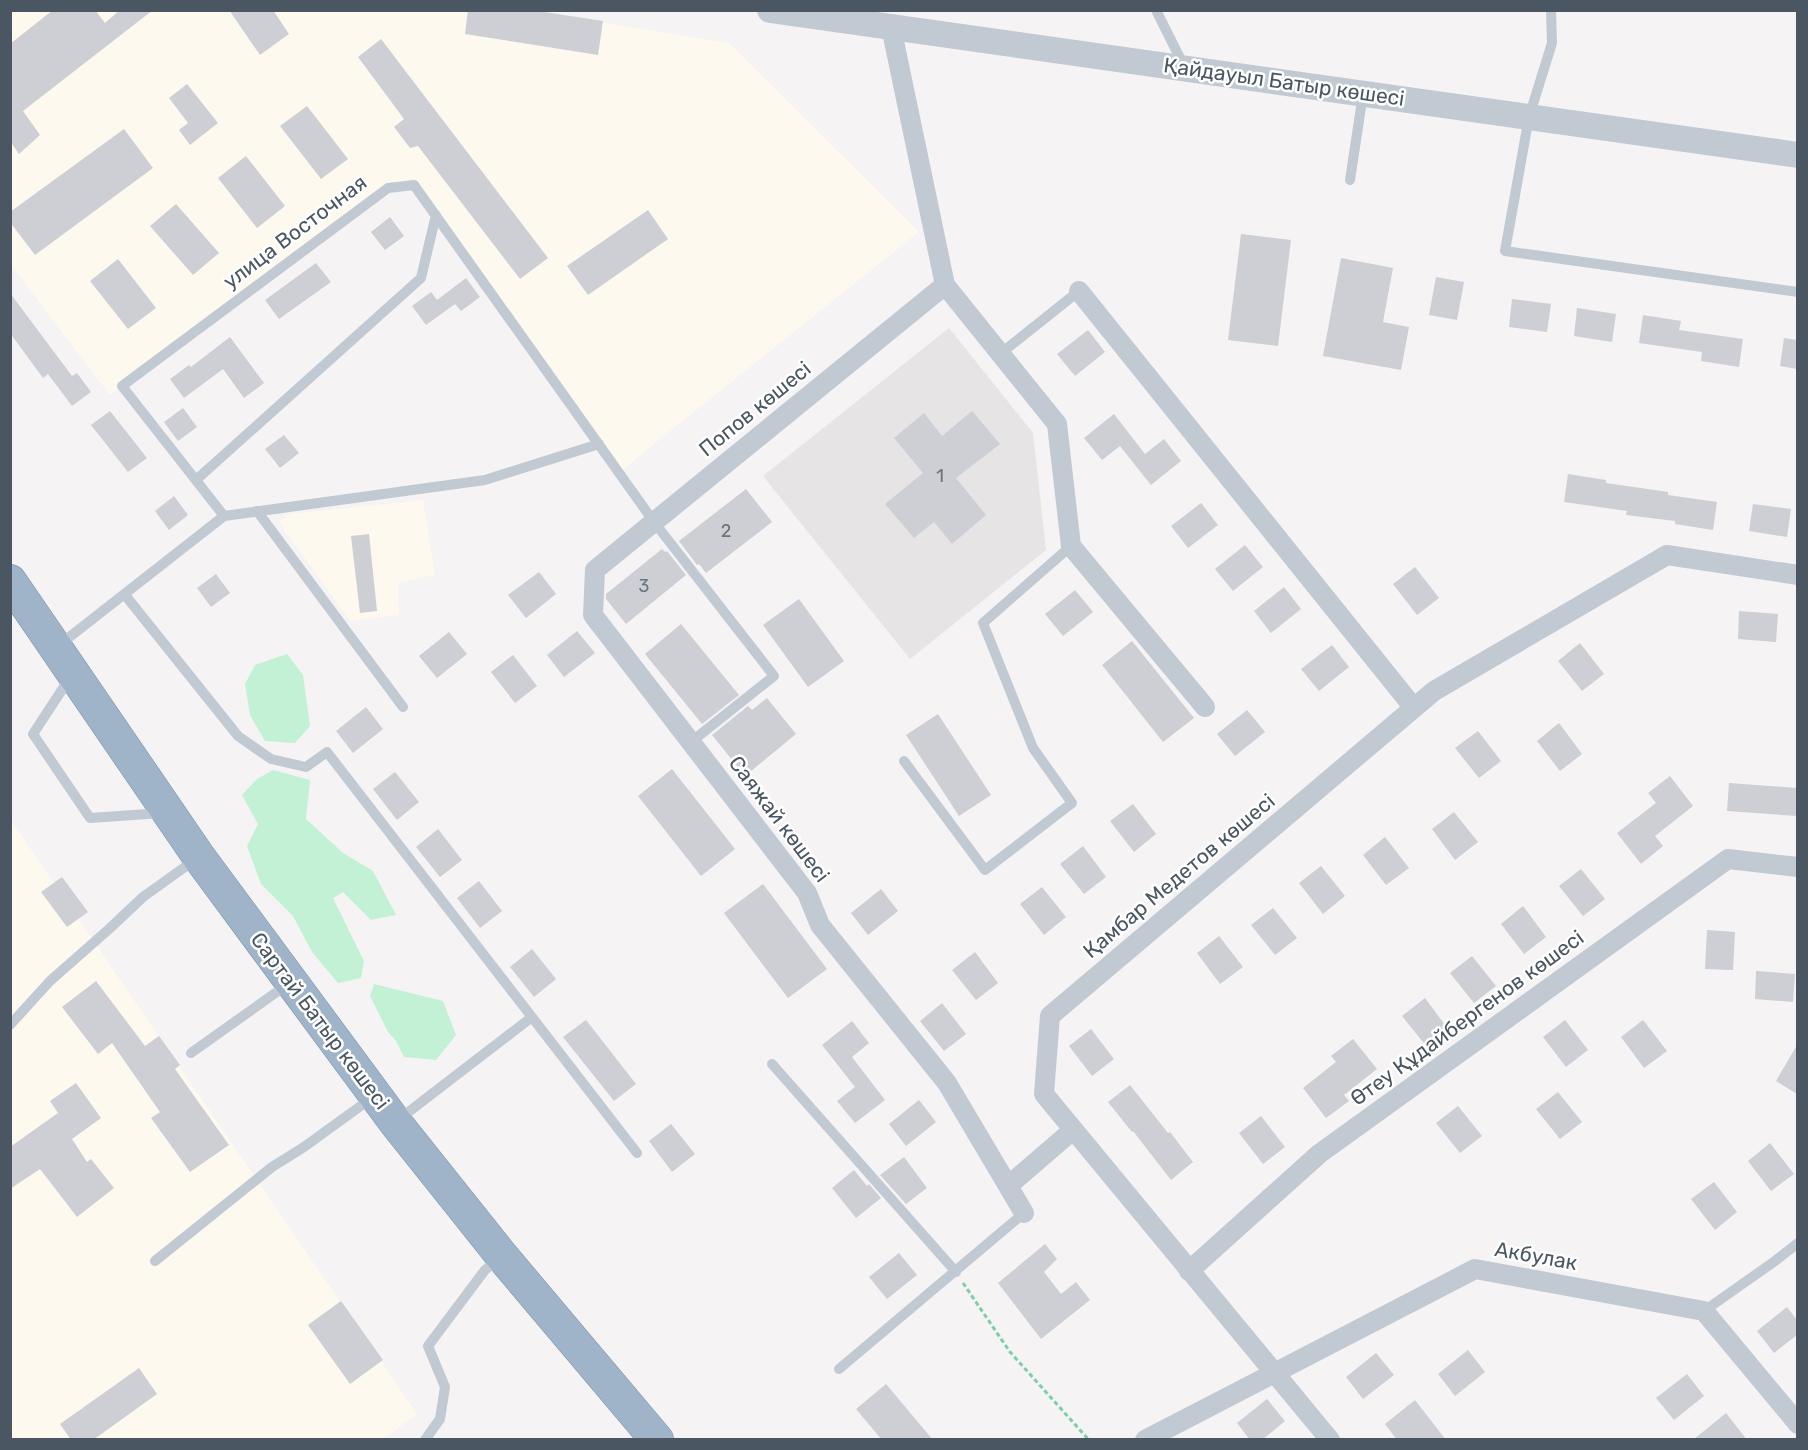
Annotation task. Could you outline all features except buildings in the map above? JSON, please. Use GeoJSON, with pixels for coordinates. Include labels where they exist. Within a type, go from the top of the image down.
{"type":"FeatureCollection","features":[{"type":"Feature","properties":{"kind":"highway","name":"Сартай Батыр көшесі"},"geometry":{"type":"LineString","coordinates":[[10,581],[198,857],[395,1122],[501,1256],[657,1440]]}},
{"type":"Feature","properties":{"kind":"street","name":"Қайдауыл Батыр көшесі"},"geometry":{"type":"LineString","coordinates":[[770,10],[1797,155]]}},
{"type":"Feature","properties":{"kind":"street"},"geometry":{"type":"LineString","coordinates":[[891,27],[945,285],[1057,424],[1071,546],[1205,707]]}},
{"type":"Feature","properties":{"kind":"street","name":"Попов көшесі"},"geometry":{"type":"LineString","coordinates":[[595,570],[945,285]]}},
{"type":"Feature","properties":{"kind":"street"},"geometry":{"type":"LineString","coordinates":[[1079,291],[1414,708]]}},
{"type":"Feature","properties":{"kind":"street","name":"Қамбар Медетов көшесі"},"geometry":{"type":"LineString","coordinates":[[1330,1440],[1044,1094],[1050,1016],[1434,691],[1667,555],[1797,575]]}},
{"type":"Feature","properties":{"kind":"street","name":"Саяжай көшесі"},"geometry":{"type":"LineString","coordinates":[[595,570],[593,615],[807,893],[820,925],[947,1083],[1024,1213]]}},
{"type":"Feature","properties":{"kind":"street","name":"Өтеу Құдайбергенов көшесі"},"geometry":{"type":"LineString","coordinates":[[1190,1271],[1319,1154],[1728,859],[1797,867]]}},
{"type":"Feature","properties":{"kind":"street"},"geometry":{"type":"LineString","coordinates":[[1008,1186],[1074,1130]]}},
{"type":"Feature","properties":{"kind":"street","name":"Акбулак"},"geometry":{"type":"LineString","coordinates":[[1145,1440],[1475,1269],[1704,1311]]}},
{"type":"Feature","properties":{"kind":"street"},"geometry":{"type":"LineString","coordinates":[[1704,1311],[1797,1424]]}},
{"type":"Feature","properties":{"kind":"lane"},"geometry":{"type":"LineString","coordinates":[[1156,10],[1185,69]]}},
{"type":"Feature","properties":{"kind":"lane"},"geometry":{"type":"LineString","coordinates":[[1551,10],[1552,43],[1529,117],[1505,250],[1797,292]]}},
{"type":"Feature","properties":{"kind":"lane"},"geometry":{"type":"LineString","coordinates":[[1350,180],[1363,93]]}},
{"type":"Feature","properties":{"kind":"lane","name":"улица Восточная"},"geometry":{"type":"LineString","coordinates":[[224,516],[122,386],[388,188],[414,185],[654,522],[774,676],[691,742]]}},
{"type":"Feature","properties":{"kind":"lane"},"geometry":{"type":"LineString","coordinates":[[196,480],[421,278],[436,215]]}},
{"type":"Feature","properties":{"kind":"lane"},"geometry":{"type":"LineString","coordinates":[[1000,354],[1079,291]]}},
{"type":"Feature","properties":{"kind":"lane"},"geometry":{"type":"LineString","coordinates":[[168,812],[90,818],[33,734],[64,661],[125,595],[224,516],[485,480],[599,444]]}},
{"type":"Feature","properties":{"kind":"lane"},"geometry":{"type":"LineString","coordinates":[[256,512],[403,707]]}},
{"type":"Feature","properties":{"kind":"lane"},"geometry":{"type":"LineString","coordinates":[[904,761],[985,870],[1072,803],[1033,748],[983,623],[1071,546]]}},
{"type":"Feature","properties":{"kind":"lane"},"geometry":{"type":"LineString","coordinates":[[125,595],[238,736],[271,759],[306,767],[327,752],[637,1153]]}},
{"type":"Feature","properties":{"kind":"lane"},"geometry":{"type":"LineString","coordinates":[[10,1025],[50,981],[142,897],[198,857]]}},
{"type":"Feature","properties":{"kind":"lane"},"geometry":{"type":"LineString","coordinates":[[191,1053],[291,982]]}},
{"type":"Feature","properties":{"kind":"lane"},"geometry":{"type":"LineString","coordinates":[[395,1122],[532,1017]]}},
{"type":"Feature","properties":{"kind":"lane"},"geometry":{"type":"LineString","coordinates":[[772,1064],[956,1272]]}},
{"type":"Feature","properties":{"kind":"lane"},"geometry":{"type":"LineString","coordinates":[[155,1261],[272,1167],[376,1095]]}},
{"type":"Feature","properties":{"kind":"lane"},"geometry":{"type":"LineString","coordinates":[[839,1369],[1024,1213]]}},
{"type":"Feature","properties":{"kind":"lane"},"geometry":{"type":"LineString","coordinates":[[1704,1311],[1797,1243]]}},
{"type":"Feature","properties":{"kind":"lane"},"geometry":{"type":"LineString","coordinates":[[425,1440],[441,1419],[445,1387],[428,1346],[485,1270],[501,1256]]}},
{"type":"Feature","properties":{"kind":"path"},"geometry":{"type":"LineString","coordinates":[[956,1272],[1010,1352],[1089,1440]]}},
{"type":"Feature","properties":{"kind":"shaded area"},"geometry":{"type":"Polygon","coordinates":[[[11,10],[531,11],[729,43],[919,232],[619,473],[414,185],[388,188],[110,395],[11,265],[11,10]]]}},
{"type":"Feature","properties":{"kind":"shaded area"},"geometry":{"type":"Polygon","coordinates":[[[949,328],[1033,433],[1046,550],[910,659],[763,476],[949,328]]]}},
{"type":"Feature","properties":{"kind":"shaded area"},"geometry":{"type":"Polygon","coordinates":[[[423,500],[435,575],[398,583],[399,615],[350,621],[279,522],[290,514],[423,500]]]}},
{"type":"Feature","properties":{"kind":"shaded area"},"geometry":{"type":"Polygon","coordinates":[[[10,819],[417,1414],[383,1439],[11,1439],[10,819]]]}},
{"type":"Feature","properties":{"kind":"green space"},"geometry":{"type":"Polygon","coordinates":[[[287,654],[303,675],[310,726],[295,743],[265,741],[250,715],[245,684],[255,665],[287,654]]]}},
{"type":"Feature","properties":{"kind":"green space"},"geometry":{"type":"Polygon","coordinates":[[[273,770],[310,780],[306,819],[343,853],[373,871],[396,915],[371,920],[343,892],[333,898],[364,961],[361,978],[338,983],[312,952],[293,916],[261,884],[247,846],[258,824],[242,795],[257,779],[273,770]]]}},
{"type":"Feature","properties":{"kind":"green space"},"geometry":{"type":"Polygon","coordinates":[[[374,984],[443,1001],[456,1035],[436,1060],[404,1057],[396,1041],[388,1032],[370,996],[374,984]]]}}]}
